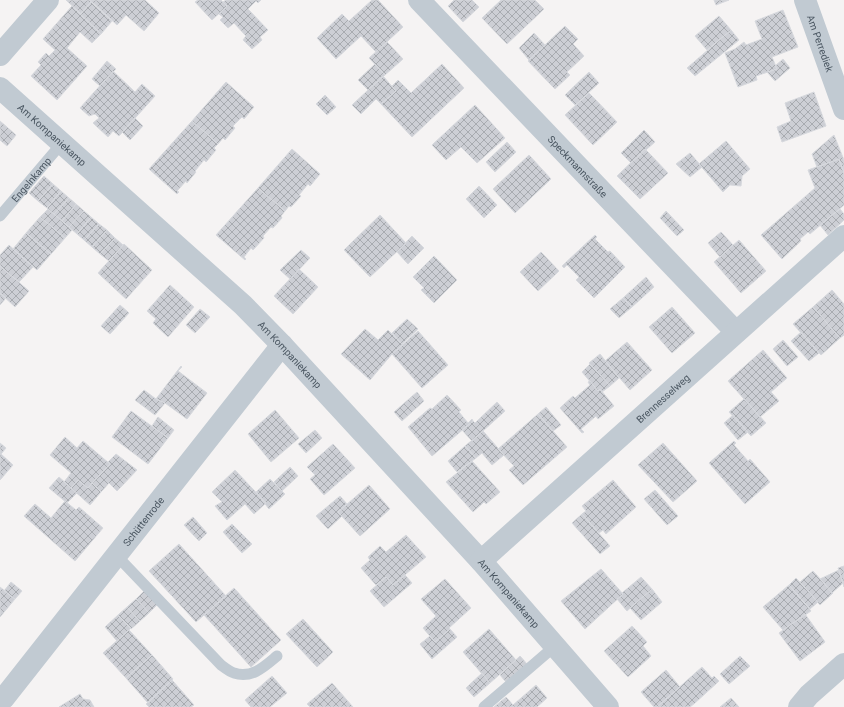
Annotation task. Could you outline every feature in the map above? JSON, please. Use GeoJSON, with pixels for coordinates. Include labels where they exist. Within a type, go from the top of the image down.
{"type":"FeatureCollection","features":[{"type":"Feature","properties":{"kind":"street"},"geometry":{"type":"LineString","coordinates":[[0,56],[48,0]]}},
{"type":"Feature","properties":{"kind":"street","name":"Speckmannstraße"},"geometry":{"type":"LineString","coordinates":[[419,0],[736,332]]}},
{"type":"Feature","properties":{"kind":"street","name":"Am Perrediek"},"geometry":{"type":"LineString","coordinates":[[805,0],[844,109]]}},
{"type":"Feature","properties":{"kind":"street","name":"Am Kompaniekamp"},"geometry":{"type":"LineString","coordinates":[[0,88],[243,305],[282,345],[481,561],[608,707]]}},
{"type":"Feature","properties":{"kind":"street","name":"Brennesselweg"},"geometry":{"type":"LineString","coordinates":[[481,561],[844,236]]}},
{"type":"Feature","properties":{"kind":"street","name":"Schüttenrode"},"geometry":{"type":"LineString","coordinates":[[5,700],[282,345]]}},
{"type":"Feature","properties":{"kind":"street"},"geometry":{"type":"LineString","coordinates":[[799,707],[809,695],[844,664]]}},
{"type":"Feature","properties":{"kind":"lane","name":"Engelnkamp"},"geometry":{"type":"LineString","coordinates":[[0,216],[62,144]]}},
{"type":"Feature","properties":{"kind":"lane"},"geometry":{"type":"LineString","coordinates":[[117,556],[221,665],[234,673],[245,674],[259,671],[277,656]]}},
{"type":"Feature","properties":{"kind":"lane"},"geometry":{"type":"LineString","coordinates":[[484,707],[555,646]]}},
{"type":"Feature","properties":{"kind":"building"},"geometry":{"type":"Polygon","coordinates":[[[66,0],[90,0],[91,2],[81,14],[66,0]]]}},
{"type":"Feature","properties":{"kind":"building"},"geometry":{"type":"Polygon","coordinates":[[[90,0],[145,0],[159,13],[144,31],[126,15],[117,25],[90,0]]]}},
{"type":"Feature","properties":{"kind":"building"},"geometry":{"type":"Polygon","coordinates":[[[198,0],[221,0],[227,6],[212,20],[195,2],[198,0]]]}},
{"type":"Feature","properties":{"kind":"building"},"geometry":{"type":"Polygon","coordinates":[[[226,0],[261,0],[258,3],[256,1],[248,9],[268,30],[260,37],[262,40],[252,49],[243,40],[246,36],[234,23],[228,28],[220,20],[223,17],[219,14],[227,6],[223,2],[226,0]]]}},
{"type":"Feature","properties":{"kind":"building"},"geometry":{"type":"Polygon","coordinates":[[[372,0],[378,0],[403,27],[376,52],[361,36],[336,59],[317,38],[342,14],[349,21],[372,0]]]}},
{"type":"Feature","properties":{"kind":"building"},"geometry":{"type":"Polygon","coordinates":[[[454,0],[472,0],[479,7],[463,22],[448,6],[454,0]]]}},
{"type":"Feature","properties":{"kind":"building"},"geometry":{"type":"Polygon","coordinates":[[[501,0],[535,0],[544,9],[507,44],[482,18],[501,0]]]}},
{"type":"Feature","properties":{"kind":"building"},"geometry":{"type":"Polygon","coordinates":[[[714,0],[729,0],[716,5],[714,0]]]}},
{"type":"Feature","properties":{"kind":"building"},"geometry":{"type":"Polygon","coordinates":[[[91,2],[112,21],[101,34],[80,14],[91,2]]]}},
{"type":"Feature","properties":{"kind":"building"},"geometry":{"type":"Polygon","coordinates":[[[72,6],[101,34],[92,43],[80,32],[67,48],[87,66],[57,100],[31,76],[41,65],[38,62],[46,53],[49,56],[55,50],[43,39],[72,6]]]}},
{"type":"Feature","properties":{"kind":"building"},"geometry":{"type":"Polygon","coordinates":[[[783,10],[798,47],[772,57],[777,69],[756,76],[757,80],[738,87],[725,53],[735,49],[744,42],[746,45],[762,39],[755,21],[783,10]]]}},
{"type":"Feature","properties":{"kind":"building"},"geometry":{"type":"Polygon","coordinates":[[[719,16],[731,30],[707,50],[695,36],[719,16]]]}},
{"type":"Feature","properties":{"kind":"building"},"geometry":{"type":"Polygon","coordinates":[[[565,26],[578,39],[573,44],[584,56],[567,72],[570,75],[555,89],[528,61],[565,26]]]}},
{"type":"Feature","properties":{"kind":"building"},"geometry":{"type":"Polygon","coordinates":[[[731,30],[739,40],[695,76],[687,68],[731,30]]]}},
{"type":"Feature","properties":{"kind":"building"},"geometry":{"type":"Polygon","coordinates":[[[534,33],[545,45],[529,60],[519,48],[534,33]]]}},
{"type":"Feature","properties":{"kind":"building"},"geometry":{"type":"Polygon","coordinates":[[[387,42],[403,59],[385,75],[369,58],[387,42]]]}},
{"type":"Feature","properties":{"kind":"building"},"geometry":{"type":"Polygon","coordinates":[[[783,59],[790,68],[775,81],[767,72],[777,69],[775,66],[783,59]]]}},
{"type":"Feature","properties":{"kind":"building"},"geometry":{"type":"Polygon","coordinates":[[[107,61],[116,69],[100,86],[92,79],[107,61]]]}},
{"type":"Feature","properties":{"kind":"building"},"geometry":{"type":"Polygon","coordinates":[[[375,64],[385,75],[368,90],[358,80],[375,64]]]}},
{"type":"Feature","properties":{"kind":"building"},"geometry":{"type":"Polygon","coordinates":[[[442,64],[464,88],[412,137],[381,104],[396,91],[392,86],[398,80],[411,93],[442,64]]]}},
{"type":"Feature","properties":{"kind":"building"},"geometry":{"type":"Polygon","coordinates":[[[113,71],[135,92],[142,84],[155,96],[119,136],[113,131],[108,137],[93,123],[99,118],[95,114],[89,116],[80,108],[113,71]]]}},
{"type":"Feature","properties":{"kind":"building"},"geometry":{"type":"Polygon","coordinates":[[[589,72],[599,83],[575,105],[565,95],[589,72]]]}},
{"type":"Feature","properties":{"kind":"building"},"geometry":{"type":"Polygon","coordinates":[[[383,76],[396,91],[381,104],[376,99],[361,114],[352,105],[383,76]]]}},
{"type":"Feature","properties":{"kind":"building"},"geometry":{"type":"Polygon","coordinates":[[[226,82],[254,107],[244,119],[242,117],[233,126],[235,128],[225,140],[223,138],[218,144],[192,121],[226,82]]]}},
{"type":"Feature","properties":{"kind":"building"},"geometry":{"type":"Polygon","coordinates":[[[814,92],[826,126],[782,142],[777,127],[791,121],[785,103],[814,92]]]}},
{"type":"Feature","properties":{"kind":"building"},"geometry":{"type":"Polygon","coordinates":[[[589,93],[617,122],[593,145],[565,115],[589,93]]]}},
{"type":"Feature","properties":{"kind":"building"},"geometry":{"type":"Polygon","coordinates":[[[325,95],[336,107],[327,115],[316,104],[325,95]]]}},
{"type":"Feature","properties":{"kind":"building"},"geometry":{"type":"Polygon","coordinates":[[[475,105],[505,138],[477,163],[461,147],[446,160],[432,145],[475,105]]]}},
{"type":"Feature","properties":{"kind":"building"},"geometry":{"type":"Polygon","coordinates":[[[135,118],[143,126],[130,140],[122,132],[135,118]]]}},
{"type":"Feature","properties":{"kind":"building"},"geometry":{"type":"Polygon","coordinates":[[[0,121],[16,135],[7,146],[0,140],[0,121]]]}},
{"type":"Feature","properties":{"kind":"building"},"geometry":{"type":"Polygon","coordinates":[[[192,121],[218,144],[214,148],[216,150],[206,162],[204,160],[187,183],[186,181],[177,191],[179,192],[177,194],[149,169],[192,121]]]}},
{"type":"Feature","properties":{"kind":"building"},"geometry":{"type":"Polygon","coordinates":[[[644,130],[655,142],[631,163],[621,153],[644,130]]]}},
{"type":"Feature","properties":{"kind":"building"},"geometry":{"type":"Polygon","coordinates":[[[834,135],[844,160],[844,173],[839,159],[817,167],[812,154],[834,135]]]}},
{"type":"Feature","properties":{"kind":"building"},"geometry":{"type":"Polygon","coordinates":[[[726,141],[750,169],[742,176],[741,186],[730,185],[723,192],[699,164],[726,141]]]}},
{"type":"Feature","properties":{"kind":"building"},"geometry":{"type":"Polygon","coordinates":[[[507,142],[516,152],[495,172],[486,162],[507,142]]]}},
{"type":"Feature","properties":{"kind":"building"},"geometry":{"type":"Polygon","coordinates":[[[292,149],[320,174],[310,186],[308,184],[299,195],[301,196],[285,211],[258,188],[292,149]]]}},
{"type":"Feature","properties":{"kind":"building"},"geometry":{"type":"Polygon","coordinates":[[[645,149],[668,173],[640,199],[617,176],[645,149]]]}},
{"type":"Feature","properties":{"kind":"building"},"geometry":{"type":"Polygon","coordinates":[[[690,153],[702,167],[690,177],[676,164],[690,153]]]}},
{"type":"Feature","properties":{"kind":"building"},"geometry":{"type":"Polygon","coordinates":[[[529,155],[551,179],[515,213],[493,189],[529,155]]]}},
{"type":"Feature","properties":{"kind":"building"},"geometry":{"type":"Polygon","coordinates":[[[839,159],[844,173],[844,205],[810,234],[808,232],[800,239],[801,241],[782,259],[761,235],[815,188],[808,170],[839,159]]]}},
{"type":"Feature","properties":{"kind":"building"},"geometry":{"type":"Polygon","coordinates":[[[44,176],[53,184],[38,201],[29,193],[44,176]]]}},
{"type":"Feature","properties":{"kind":"building"},"geometry":{"type":"Polygon","coordinates":[[[53,184],[61,191],[47,208],[38,201],[53,184]]]}},
{"type":"Feature","properties":{"kind":"building"},"geometry":{"type":"Polygon","coordinates":[[[479,186],[497,205],[484,218],[466,199],[479,186]]]}},
{"type":"Feature","properties":{"kind":"building"},"geometry":{"type":"Polygon","coordinates":[[[258,188],[285,211],[281,216],[282,218],[273,228],[271,227],[263,236],[264,238],[253,250],[251,248],[244,257],[246,259],[245,260],[216,235],[258,188]]]}},
{"type":"Feature","properties":{"kind":"building"},"geometry":{"type":"Polygon","coordinates":[[[61,191],[69,198],[54,214],[47,208],[61,191]]]}},
{"type":"Feature","properties":{"kind":"building"},"geometry":{"type":"Polygon","coordinates":[[[69,198],[76,204],[62,221],[54,214],[69,198]]]}},
{"type":"Feature","properties":{"kind":"building"},"geometry":{"type":"Polygon","coordinates":[[[76,204],[84,211],[69,227],[62,221],[76,204]]]}},
{"type":"Feature","properties":{"kind":"building"},"geometry":{"type":"Polygon","coordinates":[[[48,209],[72,230],[65,238],[40,217],[48,209]]]}},
{"type":"Feature","properties":{"kind":"building"},"geometry":{"type":"Polygon","coordinates":[[[840,209],[844,214],[844,220],[828,235],[820,225],[840,209]]]}},
{"type":"Feature","properties":{"kind":"building"},"geometry":{"type":"Polygon","coordinates":[[[84,211],[91,217],[77,234],[69,227],[84,211]]]}},
{"type":"Feature","properties":{"kind":"building"},"geometry":{"type":"Polygon","coordinates":[[[666,211],[684,230],[677,236],[660,218],[666,211]]]}},
{"type":"Feature","properties":{"kind":"building"},"geometry":{"type":"Polygon","coordinates":[[[380,215],[406,243],[370,277],[344,250],[380,215]]]}},
{"type":"Feature","properties":{"kind":"building"},"geometry":{"type":"Polygon","coordinates":[[[40,217],[65,238],[51,254],[26,233],[40,217]]]}},
{"type":"Feature","properties":{"kind":"building"},"geometry":{"type":"Polygon","coordinates":[[[91,217],[99,224],[84,240],[77,234],[91,217]]]}},
{"type":"Feature","properties":{"kind":"building"},"geometry":{"type":"Polygon","coordinates":[[[99,224],[107,230],[92,247],[84,240],[99,224]]]}},
{"type":"Feature","properties":{"kind":"building"},"geometry":{"type":"Polygon","coordinates":[[[107,230],[115,238],[100,254],[92,247],[107,230]]]}},
{"type":"Feature","properties":{"kind":"building"},"geometry":{"type":"Polygon","coordinates":[[[721,232],[733,245],[720,257],[708,243],[721,232]]]}},
{"type":"Feature","properties":{"kind":"building"},"geometry":{"type":"Polygon","coordinates":[[[26,233],[51,254],[37,270],[13,249],[26,233]]]}},
{"type":"Feature","properties":{"kind":"building"},"geometry":{"type":"Polygon","coordinates":[[[595,235],[597,237],[595,239],[608,252],[610,251],[625,267],[594,298],[576,280],[579,277],[567,265],[564,268],[562,266],[595,235]]]}},
{"type":"Feature","properties":{"kind":"building"},"geometry":{"type":"Polygon","coordinates":[[[412,236],[424,248],[408,264],[397,252],[412,236]]]}},
{"type":"Feature","properties":{"kind":"building"},"geometry":{"type":"Polygon","coordinates":[[[115,238],[123,245],[109,261],[100,254],[115,238]]]}},
{"type":"Feature","properties":{"kind":"building"},"geometry":{"type":"Polygon","coordinates":[[[739,240],[766,271],[741,293],[714,262],[739,240]]]}},
{"type":"Feature","properties":{"kind":"building"},"geometry":{"type":"Polygon","coordinates":[[[124,244],[152,270],[126,299],[98,273],[124,244]]]}},
{"type":"Feature","properties":{"kind":"building"},"geometry":{"type":"Polygon","coordinates":[[[9,245],[33,267],[19,282],[0,266],[0,255],[9,245]]]}},
{"type":"Feature","properties":{"kind":"building"},"geometry":{"type":"Polygon","coordinates":[[[301,250],[310,258],[290,279],[280,270],[301,250]]]}},
{"type":"Feature","properties":{"kind":"building"},"geometry":{"type":"Polygon","coordinates":[[[541,252],[559,271],[538,291],[520,272],[541,252]]]}},
{"type":"Feature","properties":{"kind":"building"},"geometry":{"type":"Polygon","coordinates":[[[434,256],[457,280],[434,303],[421,290],[424,288],[413,277],[434,256]]]}},
{"type":"Feature","properties":{"kind":"building"},"geometry":{"type":"Polygon","coordinates":[[[0,266],[29,291],[15,307],[0,293],[0,266]]]}},
{"type":"Feature","properties":{"kind":"building"},"geometry":{"type":"Polygon","coordinates":[[[299,269],[318,287],[293,314],[274,296],[299,269]]]}},
{"type":"Feature","properties":{"kind":"building"},"geometry":{"type":"Polygon","coordinates":[[[646,277],[654,287],[632,307],[623,298],[646,277]]]}},
{"type":"Feature","properties":{"kind":"building"},"geometry":{"type":"Polygon","coordinates":[[[170,285],[194,307],[168,337],[153,323],[156,319],[147,311],[170,285]]]}},
{"type":"Feature","properties":{"kind":"building"},"geometry":{"type":"Polygon","coordinates":[[[832,290],[844,304],[844,335],[840,338],[813,307],[832,290]]]}},
{"type":"Feature","properties":{"kind":"building"},"geometry":{"type":"Polygon","coordinates":[[[0,293],[6,298],[0,305],[0,293]]]}},
{"type":"Feature","properties":{"kind":"building"},"geometry":{"type":"Polygon","coordinates":[[[623,298],[632,307],[619,318],[610,309],[623,298]]]}},
{"type":"Feature","properties":{"kind":"building"},"geometry":{"type":"Polygon","coordinates":[[[120,305],[129,313],[110,334],[101,326],[120,305]]]}},
{"type":"Feature","properties":{"kind":"building"},"geometry":{"type":"Polygon","coordinates":[[[672,307],[695,333],[672,353],[649,327],[672,307]]]}},
{"type":"Feature","properties":{"kind":"building"},"geometry":{"type":"Polygon","coordinates":[[[813,307],[840,338],[821,355],[793,324],[813,307]]]}},
{"type":"Feature","properties":{"kind":"building"},"geometry":{"type":"Polygon","coordinates":[[[200,309],[210,317],[195,333],[186,325],[200,309]]]}},
{"type":"Feature","properties":{"kind":"building"},"geometry":{"type":"Polygon","coordinates":[[[407,319],[418,329],[402,344],[392,333],[407,319]]]}},
{"type":"Feature","properties":{"kind":"building"},"geometry":{"type":"Polygon","coordinates":[[[365,329],[378,340],[388,330],[403,345],[392,354],[370,380],[341,354],[365,329]]]}},
{"type":"Feature","properties":{"kind":"building"},"geometry":{"type":"Polygon","coordinates":[[[418,331],[448,365],[422,388],[392,354],[418,331]]]}},
{"type":"Feature","properties":{"kind":"building"},"geometry":{"type":"Polygon","coordinates":[[[801,332],[819,353],[809,361],[791,341],[801,332]]]}},
{"type":"Feature","properties":{"kind":"building"},"geometry":{"type":"Polygon","coordinates":[[[783,340],[798,357],[787,366],[773,349],[783,340]]]}},
{"type":"Feature","properties":{"kind":"building"},"geometry":{"type":"Polygon","coordinates":[[[627,342],[652,370],[630,390],[605,361],[627,342]]]}},
{"type":"Feature","properties":{"kind":"building"},"geometry":{"type":"Polygon","coordinates":[[[763,350],[787,378],[771,392],[779,401],[760,417],[728,381],[763,350]]]}},
{"type":"Feature","properties":{"kind":"building"},"geometry":{"type":"Polygon","coordinates":[[[600,354],[619,378],[610,386],[589,363],[600,354]]]}},
{"type":"Feature","properties":{"kind":"building"},"geometry":{"type":"Polygon","coordinates":[[[590,364],[610,386],[602,392],[600,389],[598,391],[582,372],[590,364]]]}},
{"type":"Feature","properties":{"kind":"building"},"geometry":{"type":"Polygon","coordinates":[[[181,366],[182,367],[178,371],[207,393],[187,419],[165,403],[156,399],[181,366]]]}},
{"type":"Feature","properties":{"kind":"building"},"geometry":{"type":"Polygon","coordinates":[[[590,381],[598,391],[600,389],[614,406],[598,419],[596,416],[581,429],[584,432],[582,433],[560,408],[573,396],[575,398],[590,385],[588,382],[590,381]]]}},
{"type":"Feature","properties":{"kind":"building"},"geometry":{"type":"Polygon","coordinates":[[[144,390],[156,399],[165,403],[155,415],[135,400],[144,390]]]}},
{"type":"Feature","properties":{"kind":"building"},"geometry":{"type":"Polygon","coordinates":[[[417,392],[424,401],[402,421],[394,412],[417,392]]]}},
{"type":"Feature","properties":{"kind":"building"},"geometry":{"type":"Polygon","coordinates":[[[447,395],[461,410],[459,412],[468,423],[472,419],[473,421],[432,456],[408,427],[430,408],[432,409],[447,395]]]}},
{"type":"Feature","properties":{"kind":"building"},"geometry":{"type":"Polygon","coordinates":[[[744,399],[766,423],[751,436],[729,412],[744,399]]]}},
{"type":"Feature","properties":{"kind":"building"},"geometry":{"type":"Polygon","coordinates":[[[497,402],[505,411],[472,441],[462,430],[473,421],[475,423],[497,402]]]}},
{"type":"Feature","properties":{"kind":"building"},"geometry":{"type":"Polygon","coordinates":[[[546,407],[561,425],[553,431],[538,414],[546,407]]]}},
{"type":"Feature","properties":{"kind":"building"},"geometry":{"type":"Polygon","coordinates":[[[275,410],[299,438],[271,462],[248,434],[275,410]]]}},
{"type":"Feature","properties":{"kind":"building"},"geometry":{"type":"Polygon","coordinates":[[[131,411],[168,438],[148,464],[112,437],[131,411]]]}},
{"type":"Feature","properties":{"kind":"building"},"geometry":{"type":"Polygon","coordinates":[[[538,414],[567,447],[523,485],[509,470],[514,466],[498,449],[538,414]]]}},
{"type":"Feature","properties":{"kind":"building"},"geometry":{"type":"Polygon","coordinates":[[[733,415],[748,432],[738,440],[724,423],[733,415]]]}},
{"type":"Feature","properties":{"kind":"building"},"geometry":{"type":"Polygon","coordinates":[[[158,417],[174,430],[168,438],[152,426],[158,417]]]}},
{"type":"Feature","properties":{"kind":"building"},"geometry":{"type":"Polygon","coordinates":[[[315,430],[322,438],[306,453],[298,444],[315,430]]]}},
{"type":"Feature","properties":{"kind":"building"},"geometry":{"type":"Polygon","coordinates":[[[483,431],[504,455],[492,465],[482,453],[476,458],[465,446],[483,431]]]}},
{"type":"Feature","properties":{"kind":"building"},"geometry":{"type":"Polygon","coordinates":[[[65,437],[77,448],[83,441],[110,464],[88,488],[78,480],[71,488],[64,482],[71,473],[50,455],[65,437]]]}},
{"type":"Feature","properties":{"kind":"building"},"geometry":{"type":"Polygon","coordinates":[[[734,441],[736,443],[734,445],[748,461],[750,459],[770,482],[745,504],[709,463],[734,441]]]}},
{"type":"Feature","properties":{"kind":"building"},"geometry":{"type":"Polygon","coordinates":[[[0,443],[6,448],[1,454],[13,465],[0,480],[0,443]]]}},
{"type":"Feature","properties":{"kind":"building"},"geometry":{"type":"Polygon","coordinates":[[[663,443],[697,481],[673,502],[638,465],[663,443]]]}},
{"type":"Feature","properties":{"kind":"building"},"geometry":{"type":"Polygon","coordinates":[[[333,444],[355,468],[324,495],[310,479],[315,475],[307,467],[333,444]]]}},
{"type":"Feature","properties":{"kind":"building"},"geometry":{"type":"Polygon","coordinates":[[[465,446],[476,458],[457,472],[448,461],[465,446]]]}},
{"type":"Feature","properties":{"kind":"building"},"geometry":{"type":"Polygon","coordinates":[[[116,454],[137,470],[117,491],[109,483],[101,492],[92,483],[110,464],[108,462],[116,454]]]}},
{"type":"Feature","properties":{"kind":"building"},"geometry":{"type":"Polygon","coordinates":[[[472,461],[500,492],[486,504],[484,502],[473,512],[446,482],[472,461]]]}},
{"type":"Feature","properties":{"kind":"building"},"geometry":{"type":"Polygon","coordinates":[[[290,467],[298,476],[282,491],[274,482],[290,467]]]}},
{"type":"Feature","properties":{"kind":"building"},"geometry":{"type":"Polygon","coordinates":[[[235,470],[266,503],[254,514],[245,504],[227,520],[215,506],[222,502],[212,492],[235,470]]]}},
{"type":"Feature","properties":{"kind":"building"},"geometry":{"type":"Polygon","coordinates":[[[59,477],[77,493],[67,503],[49,488],[59,477]]]}},
{"type":"Feature","properties":{"kind":"building"},"geometry":{"type":"Polygon","coordinates":[[[270,479],[285,494],[269,509],[256,492],[270,479]]]}},
{"type":"Feature","properties":{"kind":"building"},"geometry":{"type":"Polygon","coordinates":[[[78,480],[88,488],[92,483],[101,492],[90,505],[71,488],[78,480]]]}},
{"type":"Feature","properties":{"kind":"building"},"geometry":{"type":"Polygon","coordinates":[[[613,480],[636,507],[606,534],[603,530],[599,533],[582,514],[586,511],[582,506],[613,480]]]}},
{"type":"Feature","properties":{"kind":"building"},"geometry":{"type":"Polygon","coordinates":[[[369,485],[390,509],[360,536],[338,512],[369,485]]]}},
{"type":"Feature","properties":{"kind":"building"},"geometry":{"type":"Polygon","coordinates":[[[655,490],[678,516],[667,525],[644,499],[655,490]]]}},
{"type":"Feature","properties":{"kind":"building"},"geometry":{"type":"Polygon","coordinates":[[[340,496],[347,504],[338,512],[342,516],[328,529],[316,516],[340,496]]]}},
{"type":"Feature","properties":{"kind":"building"},"geometry":{"type":"Polygon","coordinates":[[[65,501],[76,510],[79,507],[103,528],[75,561],[24,516],[35,504],[51,518],[65,501]]]}},
{"type":"Feature","properties":{"kind":"building"},"geometry":{"type":"Polygon","coordinates":[[[582,514],[610,546],[600,554],[572,523],[582,514]]]}},
{"type":"Feature","properties":{"kind":"building"},"geometry":{"type":"Polygon","coordinates":[[[193,517],[207,533],[199,541],[184,525],[193,517]]]}},
{"type":"Feature","properties":{"kind":"building"},"geometry":{"type":"Polygon","coordinates":[[[232,524],[252,544],[242,553],[223,532],[232,524]]]}},
{"type":"Feature","properties":{"kind":"building"},"geometry":{"type":"Polygon","coordinates":[[[406,535],[426,557],[393,585],[386,577],[376,585],[361,568],[370,560],[368,557],[380,546],[386,552],[406,535]]]}},
{"type":"Feature","properties":{"kind":"building"},"geometry":{"type":"Polygon","coordinates":[[[179,544],[226,596],[196,622],[149,571],[179,544]]]}},
{"type":"Feature","properties":{"kind":"building"},"geometry":{"type":"Polygon","coordinates":[[[844,566],[844,587],[838,568],[844,566]]]}},
{"type":"Feature","properties":{"kind":"building"},"geometry":{"type":"Polygon","coordinates":[[[601,569],[623,594],[585,629],[561,601],[601,569]]]}},
{"type":"Feature","properties":{"kind":"building"},"geometry":{"type":"Polygon","coordinates":[[[839,570],[843,583],[832,593],[820,579],[839,570]]]}},
{"type":"Feature","properties":{"kind":"building"},"geometry":{"type":"Polygon","coordinates":[[[813,571],[833,593],[820,605],[800,582],[813,571]]]}},
{"type":"Feature","properties":{"kind":"building"},"geometry":{"type":"Polygon","coordinates":[[[405,575],[412,583],[384,607],[370,591],[386,577],[393,585],[405,575]]]}},
{"type":"Feature","properties":{"kind":"building"},"geometry":{"type":"Polygon","coordinates":[[[641,577],[652,589],[627,611],[617,599],[641,577]]]}},
{"type":"Feature","properties":{"kind":"building"},"geometry":{"type":"Polygon","coordinates":[[[796,578],[818,602],[810,609],[789,585],[796,578]]]}},
{"type":"Feature","properties":{"kind":"building"},"geometry":{"type":"Polygon","coordinates":[[[445,579],[471,608],[435,642],[423,628],[436,616],[421,599],[445,579]]]}},
{"type":"Feature","properties":{"kind":"building"},"geometry":{"type":"Polygon","coordinates":[[[11,582],[22,591],[15,599],[4,591],[11,582]]]}},
{"type":"Feature","properties":{"kind":"building"},"geometry":{"type":"Polygon","coordinates":[[[789,585],[811,611],[783,630],[763,607],[789,585]]]}},
{"type":"Feature","properties":{"kind":"building"},"geometry":{"type":"Polygon","coordinates":[[[0,587],[15,599],[0,617],[0,587]]]}},
{"type":"Feature","properties":{"kind":"building"},"geometry":{"type":"Polygon","coordinates":[[[234,588],[281,640],[251,667],[204,615],[234,588]]]}},
{"type":"Feature","properties":{"kind":"building"},"geometry":{"type":"Polygon","coordinates":[[[652,589],[662,602],[641,620],[630,608],[652,589]]]}},
{"type":"Feature","properties":{"kind":"building"},"geometry":{"type":"Polygon","coordinates":[[[145,590],[158,604],[149,613],[136,599],[145,590]]]}},
{"type":"Feature","properties":{"kind":"building"},"geometry":{"type":"Polygon","coordinates":[[[136,599],[149,613],[140,621],[127,607],[136,599]]]}},
{"type":"Feature","properties":{"kind":"building"},"geometry":{"type":"Polygon","coordinates":[[[127,607],[140,621],[131,629],[118,615],[127,607]]]}},
{"type":"Feature","properties":{"kind":"building"},"geometry":{"type":"Polygon","coordinates":[[[805,614],[825,642],[800,661],[779,633],[805,614]]]}},
{"type":"Feature","properties":{"kind":"building"},"geometry":{"type":"Polygon","coordinates":[[[118,615],[131,628],[117,641],[105,627],[118,615]]]}},
{"type":"Feature","properties":{"kind":"building"},"geometry":{"type":"Polygon","coordinates":[[[303,619],[333,652],[317,667],[286,634],[303,619]]]}},
{"type":"Feature","properties":{"kind":"building"},"geometry":{"type":"Polygon","coordinates":[[[632,626],[647,642],[643,646],[651,656],[628,677],[604,651],[632,626]]]}},
{"type":"Feature","properties":{"kind":"building"},"geometry":{"type":"Polygon","coordinates":[[[450,629],[457,637],[432,659],[420,644],[430,636],[435,642],[450,629]]]}},
{"type":"Feature","properties":{"kind":"building"},"geometry":{"type":"Polygon","coordinates":[[[489,629],[516,660],[490,683],[463,652],[489,629]]]}},
{"type":"Feature","properties":{"kind":"building"},"geometry":{"type":"Polygon","coordinates":[[[129,630],[152,655],[126,678],[103,653],[129,630]]]}},
{"type":"Feature","properties":{"kind":"building"},"geometry":{"type":"Polygon","coordinates":[[[152,655],[173,679],[148,703],[126,678],[152,655]]]}},
{"type":"Feature","properties":{"kind":"building"},"geometry":{"type":"Polygon","coordinates":[[[520,656],[527,664],[506,682],[500,675],[520,656]]]}},
{"type":"Feature","properties":{"kind":"building"},"geometry":{"type":"Polygon","coordinates":[[[740,656],[750,666],[729,684],[720,674],[740,656]]]}},
{"type":"Feature","properties":{"kind":"building"},"geometry":{"type":"Polygon","coordinates":[[[702,667],[712,678],[714,676],[719,681],[695,703],[690,707],[657,707],[702,667]]]}},
{"type":"Feature","properties":{"kind":"building"},"geometry":{"type":"Polygon","coordinates":[[[666,670],[680,687],[657,707],[654,707],[641,692],[666,670]]]}},
{"type":"Feature","properties":{"kind":"building"},"geometry":{"type":"Polygon","coordinates":[[[482,673],[490,683],[474,697],[466,688],[482,673]]]}},
{"type":"Feature","properties":{"kind":"building"},"geometry":{"type":"Polygon","coordinates":[[[272,676],[287,693],[270,707],[251,707],[245,700],[272,676]]]}},
{"type":"Feature","properties":{"kind":"building"},"geometry":{"type":"Polygon","coordinates":[[[172,680],[194,705],[191,707],[149,707],[146,704],[172,680]]]}},
{"type":"Feature","properties":{"kind":"building"},"geometry":{"type":"Polygon","coordinates":[[[332,683],[353,707],[310,707],[307,704],[332,683]]]}},
{"type":"Feature","properties":{"kind":"building"},"geometry":{"type":"Polygon","coordinates":[[[536,685],[547,698],[537,707],[494,707],[506,697],[513,705],[536,685]]]}},
{"type":"Feature","properties":{"kind":"building"},"geometry":{"type":"Polygon","coordinates":[[[80,694],[83,699],[90,700],[94,707],[59,707],[80,694]]]}},
{"type":"Feature","properties":{"kind":"building"},"geometry":{"type":"Polygon","coordinates":[[[731,698],[739,707],[720,707],[731,698]]]}}]}
